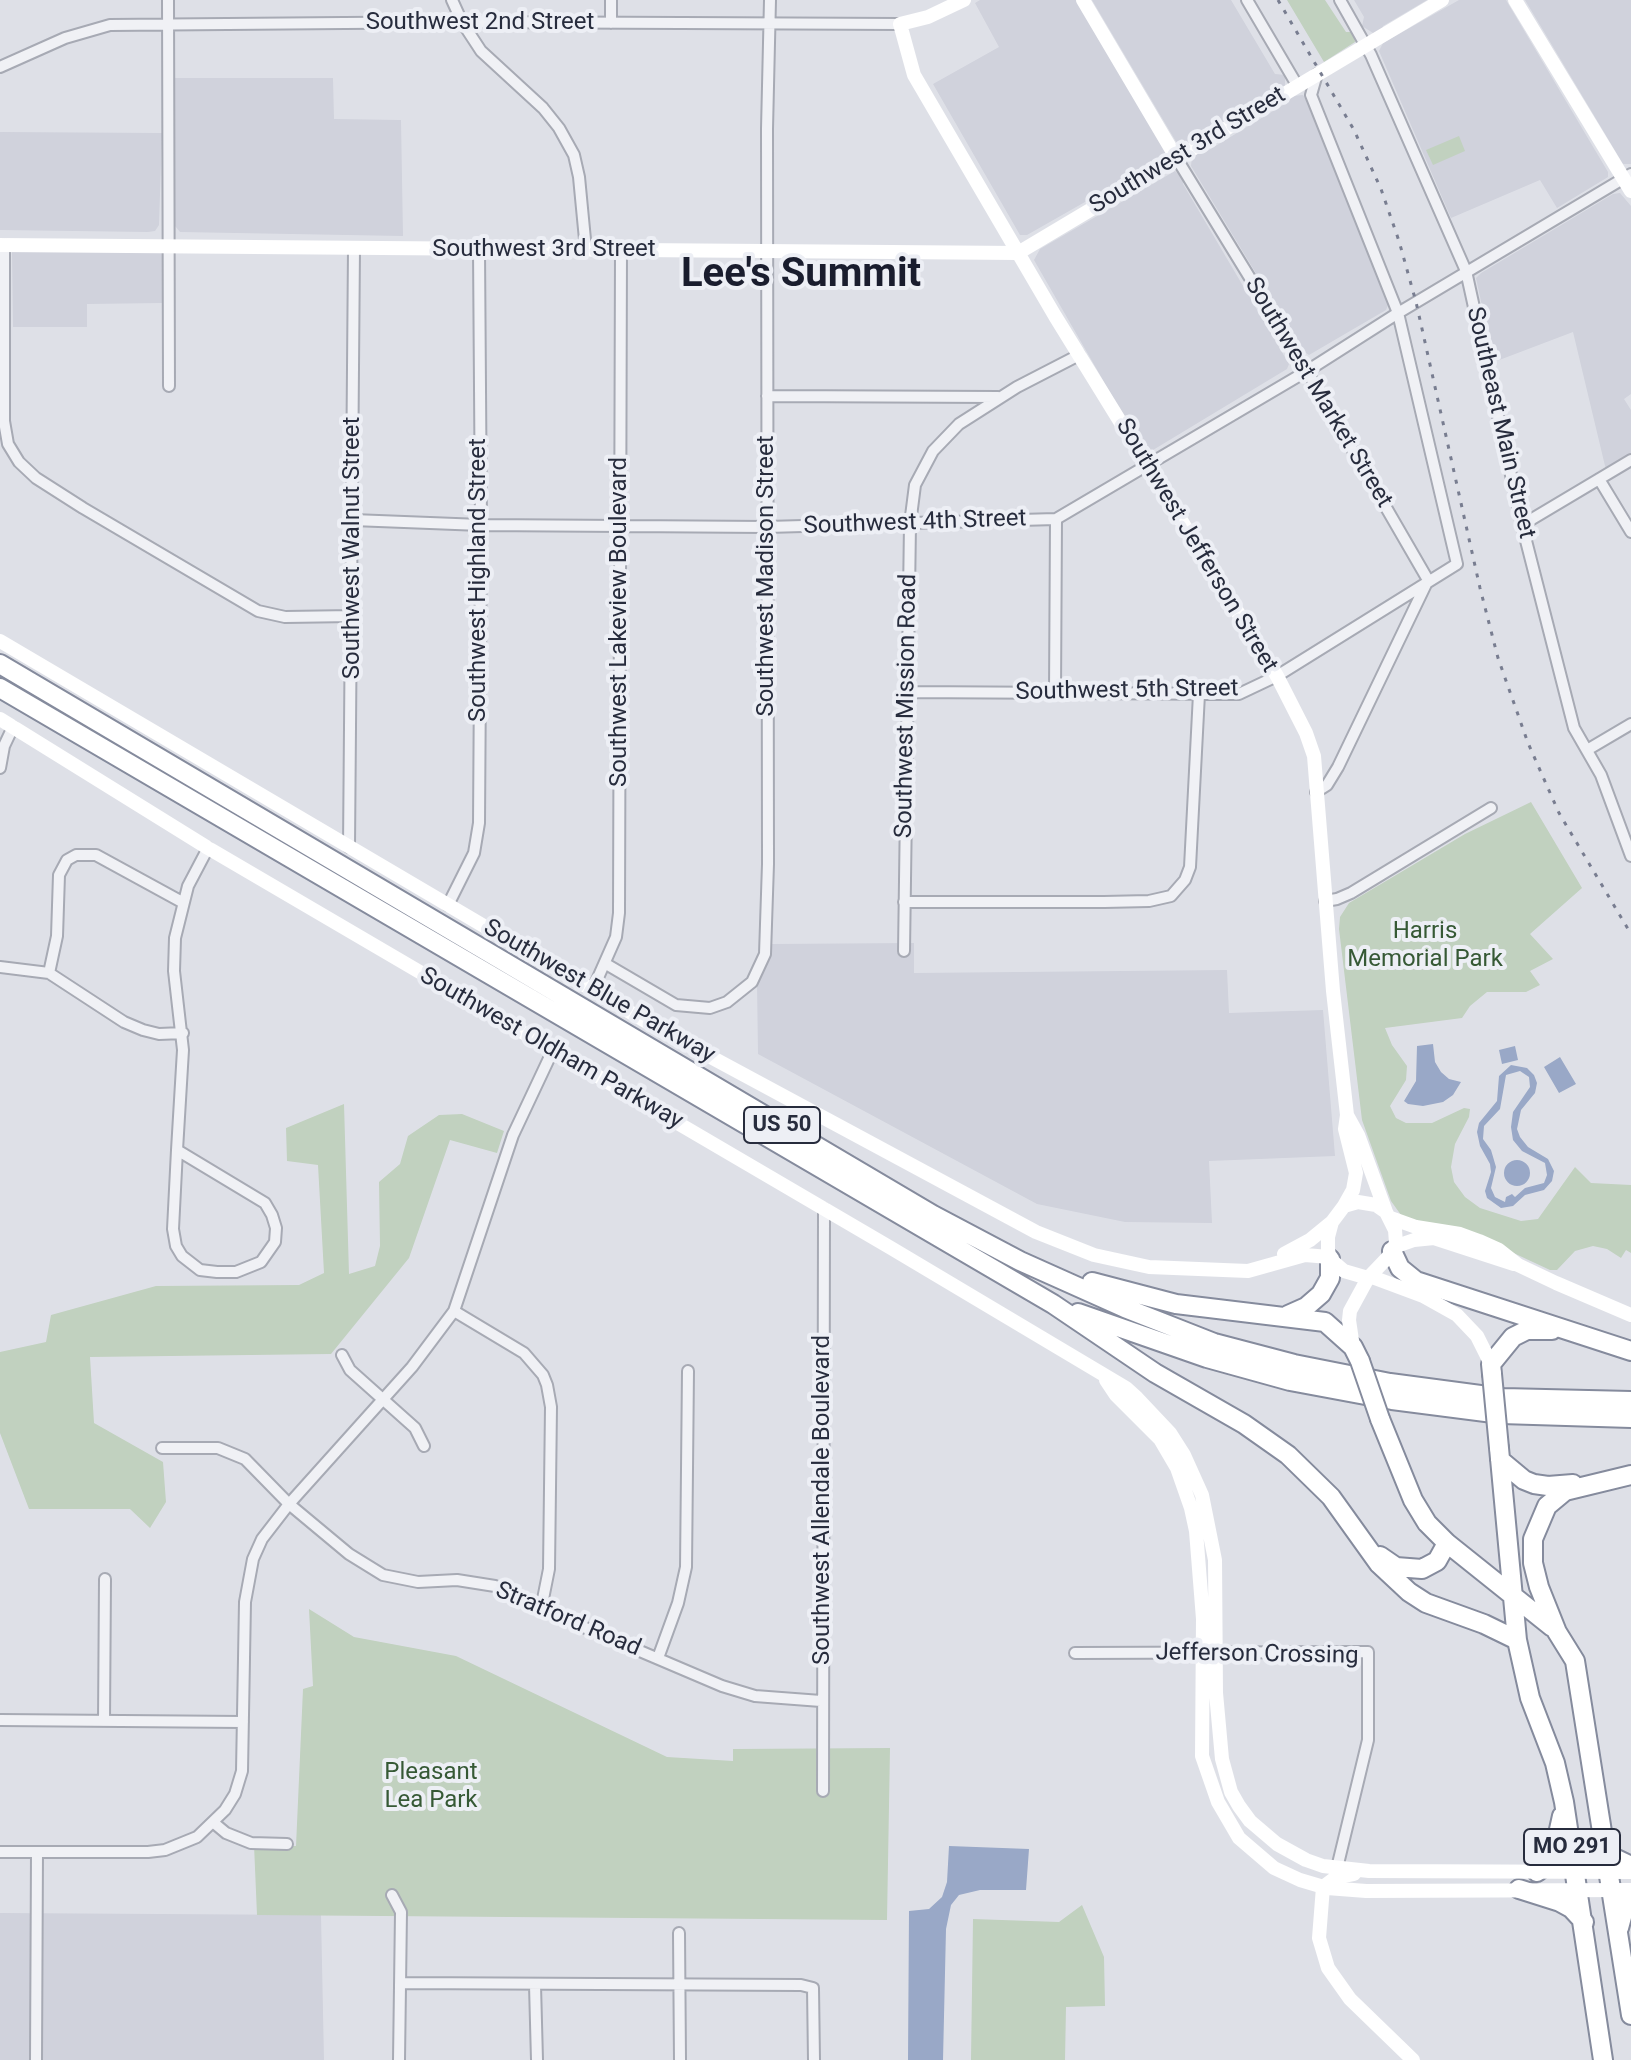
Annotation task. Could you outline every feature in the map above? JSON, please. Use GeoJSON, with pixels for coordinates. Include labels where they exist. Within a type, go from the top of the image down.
{"type":"FeatureCollection","features":[{"type":"Feature","properties":{"kind":"highway","name":"US 50"},"geometry":{"type":"LineString","coordinates":[[0,664],[933,1215],[1020,1261],[1125,1308],[1214,1343],[1294,1364],[1390,1383],[1503,1398],[1631,1401]]}},
{"type":"Feature","properties":{"kind":"highway","name":"US 50"},"geometry":{"type":"LineString","coordinates":[[0,688],[1053,1304],[1207,1358],[1290,1381],[1392,1400],[1501,1414],[1631,1418]]}},
{"type":"Feature","properties":{"kind":"highway"},"geometry":{"type":"LineString","coordinates":[[1393,1249],[1400,1268],[1416,1281],[1631,1351]]}},
{"type":"Feature","properties":{"kind":"highway"},"geometry":{"type":"LineString","coordinates":[[1285,1316],[1306,1307],[1321,1294],[1330,1278],[1330,1258]]}},
{"type":"Feature","properties":{"kind":"highway"},"geometry":{"type":"LineString","coordinates":[[1020,1261],[1140,1297],[1218,1311],[1325,1322],[1357,1354],[1413,1500],[1427,1523],[1447,1543],[1557,1632]]}},
{"type":"Feature","properties":{"kind":"highway"},"geometry":{"type":"LineString","coordinates":[[1053,1304],[1155,1373],[1244,1424],[1288,1455],[1331,1497],[1392,1578],[1426,1603],[1517,1640]]}},
{"type":"Feature","properties":{"kind":"highway"},"geometry":{"type":"LineString","coordinates":[[1492,1369],[1506,1343],[1527,1330],[1567,1331]]}},
{"type":"Feature","properties":{"kind":"highway","name":"MO 291"},"geometry":{"type":"LineString","coordinates":[[1492,1369],[1517,1640],[1530,1698],[1555,1763],[1564,1802],[1603,2060]]}},
{"type":"Feature","properties":{"kind":"highway","name":"MO 291"},"geometry":{"type":"LineString","coordinates":[[1500,1454],[1524,1480],[1534,1484],[1594,1483]]}},
{"type":"Feature","properties":{"kind":"highway","name":"MO 291"},"geometry":{"type":"LineString","coordinates":[[1631,1475],[1565,1491],[1547,1506],[1533,1539],[1533,1563],[1539,1587],[1557,1632],[1575,1661],[1631,2015]]}},
{"type":"Feature","properties":{"kind":"highway"},"geometry":{"type":"LineString","coordinates":[[1362,1542],[1389,1564],[1416,1570],[1437,1561],[1447,1543]]}},
{"type":"Feature","properties":{"kind":"highway"},"geometry":{"type":"LineString","coordinates":[[1537,1872],[1554,1852],[1564,1802]]}},
{"type":"Feature","properties":{"kind":"highway"},"geometry":{"type":"LineString","coordinates":[[1606,1871],[1631,1869]]}},
{"type":"Feature","properties":{"kind":"highway"},"geometry":{"type":"LineString","coordinates":[[1519,1889],[1560,1902],[1571,1908],[1584,1922]]}},
{"type":"Feature","properties":{"kind":"highway"},"geometry":{"type":"LineString","coordinates":[[1617,1934],[1631,1898]]}},
{"type":"Feature","properties":{"kind":"street"},"geometry":{"type":"LineString","coordinates":[[168,0],[169,386]]}},
{"type":"Feature","properties":{"kind":"street"},"geometry":{"type":"LineString","coordinates":[[452,0],[481,51],[543,108],[574,155],[586,250]]}},
{"type":"Feature","properties":{"kind":"street"},"geometry":{"type":"LineString","coordinates":[[611,0],[611,23]]}},
{"type":"Feature","properties":{"kind":"street","name":"Southwest Madison Street"},"geometry":{"type":"LineString","coordinates":[[606,964],[676,1005],[710,1008],[740,993],[752,982],[763,962],[767,934],[768,864],[767,252],[770,0]]}},
{"type":"Feature","properties":{"kind":"street","name":"Southwest 2nd Street"},"geometry":{"type":"LineString","coordinates":[[0,67],[65,38],[110,25],[462,22],[900,24],[928,17],[964,0]]}},
{"type":"Feature","properties":{"kind":"street","name":"Southwest Market Street"},"geometry":{"type":"LineString","coordinates":[[1083,0],[1307,371],[1428,580]]}},
{"type":"Feature","properties":{"kind":"street"},"geometry":{"type":"LineString","coordinates":[[1247,0],[1292,88],[1311,95]]}},
{"type":"Feature","properties":{"kind":"street","name":"Southeast Main Street"},"geometry":{"type":"LineString","coordinates":[[1340,0],[1367,46],[1466,271],[1522,525],[1574,728],[1601,775],[1631,856]]}},
{"type":"Feature","properties":{"kind":"street","name":"Southwest 3rd Street"},"geometry":{"type":"LineString","coordinates":[[2,245],[1018,253],[1442,0]]}},
{"type":"Feature","properties":{"kind":"street"},"geometry":{"type":"LineString","coordinates":[[1515,0],[1628,181]]}},
{"type":"Feature","properties":{"kind":"street","name":"Southwest Jefferson Street"},"geometry":{"type":"LineString","coordinates":[[900,24],[914,75],[1079,355],[1277,676],[1306,733],[1314,756],[1347,1143],[1356,1173],[1353,1190],[1344,1206]]}},
{"type":"Feature","properties":{"kind":"street"},"geometry":{"type":"LineString","coordinates":[[1317,74],[1311,95],[1398,313]]}},
{"type":"Feature","properties":{"kind":"street","name":"Southwest 4th Street"},"geometry":{"type":"LineString","coordinates":[[353,520],[481,525],[767,527],[1056,519],[1307,371],[1466,271],[1628,181]]}},
{"type":"Feature","properties":{"kind":"street"},"geometry":{"type":"LineString","coordinates":[[2,245],[4,421],[8,444],[19,462],[36,478],[71,501],[258,611],[285,617],[353,616]]}},
{"type":"Feature","properties":{"kind":"street","name":"Southwest Walnut Street"},"geometry":{"type":"LineString","coordinates":[[349,847],[354,248]]}},
{"type":"Feature","properties":{"kind":"street","name":"Southwest Highland Street"},"geometry":{"type":"LineString","coordinates":[[448,905],[474,853],[479,823],[479,250]]}},
{"type":"Feature","properties":{"kind":"street","name":"Southwest Lakeview Boulevard"},"geometry":{"type":"LineString","coordinates":[[593,989],[616,937],[619,913],[621,250]]}},
{"type":"Feature","properties":{"kind":"street","name":"Southwest 5th Street"},"geometry":{"type":"LineString","coordinates":[[907,692],[1239,694],[1277,676],[1457,564],[1398,313]]}},
{"type":"Feature","properties":{"kind":"street","name":"Southwest Mission Road"},"geometry":{"type":"LineString","coordinates":[[904,951],[910,524],[915,485],[933,451],[959,424],[1000,397],[1079,355]]}},
{"type":"Feature","properties":{"kind":"street"},"geometry":{"type":"LineString","coordinates":[[767,396],[1000,397]]}},
{"type":"Feature","properties":{"kind":"street"},"geometry":{"type":"LineString","coordinates":[[1522,525],[1631,460]]}},
{"type":"Feature","properties":{"kind":"street"},"geometry":{"type":"LineString","coordinates":[[1599,479],[1631,532]]}},
{"type":"Feature","properties":{"kind":"street"},"geometry":{"type":"LineString","coordinates":[[1055,693],[1056,519]]}},
{"type":"Feature","properties":{"kind":"street"},"geometry":{"type":"LineString","coordinates":[[1316,792],[1327,785],[1338,767],[1428,580]]}},
{"type":"Feature","properties":{"kind":"street","name":"Southwest Blue Parkway"},"geometry":{"type":"LineString","coordinates":[[0,641],[657,1028],[1036,1232],[1094,1255],[1149,1267],[1248,1271],[1305,1255],[1330,1258]]}},
{"type":"Feature","properties":{"kind":"street"},"geometry":{"type":"LineString","coordinates":[[904,902],[1104,902],[1161,900],[1171,896],[1185,880],[1190,867],[1199,694]]}},
{"type":"Feature","properties":{"kind":"street"},"geometry":{"type":"LineString","coordinates":[[0,768],[6,723]]}},
{"type":"Feature","properties":{"kind":"street","name":"Southwest Oldham Parkway"},"geometry":{"type":"LineString","coordinates":[[6,723],[208,848],[824,1209],[1103,1377],[1116,1395],[1160,1439],[1198,1506],[1196,1531],[1201,1590],[1226,1778],[1250,1821],[1277,1844],[1306,1860],[1337,1868],[1537,1872],[1578,1880]]}},
{"type":"Feature","properties":{"kind":"street"},"geometry":{"type":"LineString","coordinates":[[1587,750],[1631,724]]}},
{"type":"Feature","properties":{"kind":"street"},"geometry":{"type":"LineString","coordinates":[[1325,901],[1351,893],[1491,808]]}},
{"type":"Feature","properties":{"kind":"street"},"geometry":{"type":"LineString","coordinates":[[177,1150],[265,1203],[276,1228],[275,1242],[261,1262],[236,1272],[200,1270],[182,1256],[176,1246],[173,1229],[177,1150],[183,1033],[174,971],[175,938],[182,902],[208,848]]}},
{"type":"Feature","properties":{"kind":"street"},"geometry":{"type":"LineString","coordinates":[[49,973],[57,936],[59,875],[67,860],[76,855],[96,855],[182,902]]}},
{"type":"Feature","properties":{"kind":"street"},"geometry":{"type":"LineString","coordinates":[[0,967],[49,973],[124,1022],[159,1034],[183,1033]]}},
{"type":"Feature","properties":{"kind":"street"},"geometry":{"type":"LineString","coordinates":[[0,1852],[165,1850],[197,1837],[214,1823],[235,1794],[242,1771],[248,1582],[262,1539],[289,1504],[412,1367],[454,1311],[513,1135],[553,1050]]}},
{"type":"Feature","properties":{"kind":"street","name":"Southwest Jefferson Street"},"geometry":{"type":"LineString","coordinates":[[1347,1115],[1389,1215]]}},
{"type":"Feature","properties":{"kind":"street"},"geometry":{"type":"LineString","coordinates":[[1492,1369],[1477,1336],[1457,1315],[1423,1296],[1344,1271],[1330,1258],[1328,1237],[1332,1222],[1344,1206],[1367,1203],[1416,1227],[1470,1238],[1499,1250],[1518,1265]]}},
{"type":"Feature","properties":{"kind":"street","name":"Southwest Allendale Boulevard"},"geometry":{"type":"LineString","coordinates":[[823,1791],[824,1209]]}},
{"type":"Feature","properties":{"kind":"street"},"geometry":{"type":"LineString","coordinates":[[1357,1354],[1350,1311],[1370,1277],[1393,1249],[1396,1237],[1389,1215]]}},
{"type":"Feature","properties":{"kind":"street","name":"Southwest Blue Parkway"},"geometry":{"type":"LineString","coordinates":[[1226,1270],[1289,1252],[1332,1222]]}},
{"type":"Feature","properties":{"kind":"street"},"geometry":{"type":"LineString","coordinates":[[1393,1249],[1414,1240],[1434,1238],[1518,1265],[1631,1315]]}},
{"type":"Feature","properties":{"kind":"street"},"geometry":{"type":"LineString","coordinates":[[454,1311],[524,1353],[547,1385],[551,1407],[549,1569],[541,1609]]}},
{"type":"Feature","properties":{"kind":"street"},"geometry":{"type":"LineString","coordinates":[[342,1355],[350,1370],[415,1428],[424,1446]]}},
{"type":"Feature","properties":{"kind":"street"},"geometry":{"type":"LineString","coordinates":[[658,1658],[678,1603],[686,1567],[688,1371]]}},
{"type":"Feature","properties":{"kind":"street","name":"Stratford Road"},"geometry":{"type":"LineString","coordinates":[[162,1448],[218,1448],[245,1459],[289,1504],[349,1554],[383,1575],[418,1582],[457,1580],[495,1586],[700,1678],[755,1696],[821,1701]]}},
{"type":"Feature","properties":{"kind":"street"},"geometry":{"type":"LineString","coordinates":[[104,1721],[105,1579]]}},
{"type":"Feature","properties":{"kind":"street","name":"Jefferson Crossing"},"geometry":{"type":"LineString","coordinates":[[1075,1653],[1368,1652],[1368,1740],[1337,1868]]}},
{"type":"Feature","properties":{"kind":"street","name":"Southwest Oldham Parkway"},"geometry":{"type":"LineString","coordinates":[[1210,1653],[1201,1736],[1209,1779],[1227,1820],[1239,1838],[1273,1866],[1300,1880],[1323,1887],[1366,1891],[1519,1889],[1578,1880],[1606,1871],[1631,1890]]}},
{"type":"Feature","properties":{"kind":"street"},"geometry":{"type":"LineString","coordinates":[[0,1720],[243,1722]]}},
{"type":"Feature","properties":{"kind":"street"},"geometry":{"type":"LineString","coordinates":[[214,1823],[226,1833],[251,1843],[287,1844]]}},
{"type":"Feature","properties":{"kind":"street"},"geometry":{"type":"LineString","coordinates":[[36,2060],[37,1852]]}},
{"type":"Feature","properties":{"kind":"street"},"geometry":{"type":"LineString","coordinates":[[1273,1866],[1318,1874],[1337,1868]]}},
{"type":"Feature","properties":{"kind":"street"},"geometry":{"type":"LineString","coordinates":[[1369,1871],[1335,1878],[1323,1887],[1319,1938],[1328,1968],[1350,1999],[1413,2060]]}},
{"type":"Feature","properties":{"kind":"street"},"geometry":{"type":"LineString","coordinates":[[392,1895],[401,1912],[399,2060]]}},
{"type":"Feature","properties":{"kind":"street"},"geometry":{"type":"LineString","coordinates":[[679,1933],[680,2060]]}},
{"type":"Feature","properties":{"kind":"street"},"geometry":{"type":"LineString","coordinates":[[401,1983],[801,1985],[813,1988],[814,2060]]}},
{"type":"Feature","properties":{"kind":"street"},"geometry":{"type":"LineString","coordinates":[[535,1985],[539,2037],[537,2060]]}},
{"type":"Feature","properties":{"kind":"shaded area"},"geometry":{"type":"Polygon","coordinates":[[[980,0],[1076,0],[1166,153],[1164,157],[1027,235],[1020,235],[933,84],[999,47],[975,3],[980,0]]]}},
{"type":"Feature","properties":{"kind":"shaded area"},"geometry":{"type":"Polygon","coordinates":[[[1092,0],[1231,0],[1275,74],[1285,75],[1285,86],[1195,139],[1192,144],[1178,145],[1092,0]]]}},
{"type":"Feature","properties":{"kind":"shaded area"},"geometry":{"type":"Polygon","coordinates":[[[1354,0],[1427,0],[1373,33],[1362,26],[1364,17],[1354,0]]]}},
{"type":"Feature","properties":{"kind":"shaded area"},"geometry":{"type":"Polygon","coordinates":[[[1459,0],[1506,0],[1608,172],[1608,177],[1557,208],[1540,180],[1451,218],[1379,51],[1383,43],[1459,0]]]}},
{"type":"Feature","properties":{"kind":"shaded area"},"geometry":{"type":"Polygon","coordinates":[[[1525,0],[1631,0],[1631,164],[1623,164],[1525,0]]]}},
{"type":"Feature","properties":{"kind":"shaded area"},"geometry":{"type":"Polygon","coordinates":[[[171,78],[333,78],[334,119],[401,120],[403,236],[180,232],[171,221],[171,78]]]}},
{"type":"Feature","properties":{"kind":"shaded area"},"geometry":{"type":"Polygon","coordinates":[[[1303,95],[1389,303],[1386,310],[1309,355],[1303,351],[1191,166],[1192,157],[1204,153],[1293,96],[1303,95]]]}},
{"type":"Feature","properties":{"kind":"shaded area"},"geometry":{"type":"Polygon","coordinates":[[[0,132],[162,133],[159,225],[155,231],[148,232],[0,230],[0,132]]]}},
{"type":"Feature","properties":{"kind":"shaded area"},"geometry":{"type":"Polygon","coordinates":[[[1175,171],[1184,179],[1183,184],[1289,364],[1287,369],[1147,451],[1142,448],[1034,260],[1040,249],[1175,171]]]}},
{"type":"Feature","properties":{"kind":"shaded area"},"geometry":{"type":"Polygon","coordinates":[[[1620,193],[1631,206],[1631,394],[1624,399],[1631,410],[1631,454],[1606,470],[1573,332],[1494,362],[1476,278],[1613,194],[1620,193]]]}},
{"type":"Feature","properties":{"kind":"shaded area"},"geometry":{"type":"Polygon","coordinates":[[[163,249],[163,303],[87,304],[87,327],[13,327],[12,252],[163,249]]]}},
{"type":"Feature","properties":{"kind":"shaded area"},"geometry":{"type":"Polygon","coordinates":[[[914,943],[914,973],[1227,970],[1229,1013],[1323,1010],[1335,1156],[1209,1161],[1212,1223],[1125,1222],[1037,1204],[758,1054],[757,982],[765,970],[771,944],[914,943]]]}},
{"type":"Feature","properties":{"kind":"shaded area"},"geometry":{"type":"Polygon","coordinates":[[[0,1913],[321,1915],[324,2060],[0,2060],[0,1913]]]}},
{"type":"Feature","properties":{"kind":"green space"},"geometry":{"type":"Polygon","coordinates":[[[1287,0],[1325,0],[1346,32],[1354,32],[1355,42],[1324,62],[1287,0]]]}},
{"type":"Feature","properties":{"kind":"green space"},"geometry":{"type":"Polygon","coordinates":[[[1459,136],[1465,151],[1433,165],[1426,150],[1459,136]]]}},
{"type":"Feature","properties":{"kind":"green space","name":"Harris Memorial Park"},"geometry":{"type":"Polygon","coordinates":[[[1531,802],[1582,888],[1530,934],[1553,959],[1530,971],[1540,985],[1526,992],[1487,992],[1470,1006],[1462,1018],[1385,1028],[1392,1045],[1407,1066],[1406,1080],[1390,1106],[1396,1118],[1406,1123],[1432,1123],[1464,1108],[1470,1109],[1455,1144],[1451,1167],[1454,1182],[1465,1197],[1480,1208],[1521,1221],[1538,1219],[1575,1167],[1591,1183],[1631,1185],[1631,1253],[1626,1250],[1621,1258],[1607,1249],[1593,1246],[1575,1251],[1557,1270],[1550,1270],[1462,1229],[1428,1225],[1401,1215],[1391,1201],[1362,1120],[1339,929],[1340,917],[1349,903],[1465,834],[1531,802]]]}},
{"type":"Feature","properties":{"kind":"green space"},"geometry":{"type":"Polygon","coordinates":[[[344,1104],[349,1274],[375,1266],[380,1246],[379,1182],[400,1164],[408,1136],[439,1115],[462,1114],[504,1131],[497,1153],[450,1140],[409,1258],[331,1354],[90,1357],[94,1423],[163,1462],[166,1502],[150,1528],[130,1509],[29,1509],[0,1433],[0,1352],[46,1342],[51,1315],[156,1286],[299,1285],[324,1273],[318,1165],[287,1161],[286,1128],[344,1104]]]}},
{"type":"Feature","properties":{"kind":"green space","name":"Pleasant Lea Park"},"geometry":{"type":"Polygon","coordinates":[[[309,1609],[354,1637],[456,1656],[667,1757],[733,1761],[733,1749],[890,1748],[887,1920],[257,1915],[254,1845],[296,1846],[303,1689],[313,1686],[309,1609]]]}},
{"type":"Feature","properties":{"kind":"green space"},"geometry":{"type":"Polygon","coordinates":[[[1082,1905],[1104,1957],[1105,2006],[1066,2007],[1065,2060],[971,2060],[973,1919],[1059,1922],[1082,1905]]]}},
{"type":"Feature","properties":{"kind":"water"},"geometry":{"type":"Polygon","coordinates":[[[1433,1044],[1435,1062],[1441,1072],[1449,1079],[1461,1082],[1453,1095],[1443,1102],[1423,1106],[1408,1104],[1404,1101],[1416,1081],[1417,1046],[1433,1044]]]}},
{"type":"Feature","properties":{"kind":"water"},"geometry":{"type":"Polygon","coordinates":[[[1515,1046],[1518,1060],[1502,1064],[1499,1050],[1515,1046]]]}},
{"type":"Feature","properties":{"kind":"water"},"geometry":{"type":"Polygon","coordinates":[[[1560,1057],[1576,1084],[1559,1093],[1544,1067],[1560,1057]]]}},
{"type":"Feature","properties":{"kind":"water"},"geometry":{"type":"Polygon","coordinates":[[[1511,1065],[1527,1068],[1534,1075],[1537,1083],[1535,1093],[1521,1110],[1517,1129],[1528,1147],[1548,1159],[1554,1171],[1552,1181],[1544,1190],[1525,1195],[1513,1206],[1501,1208],[1487,1198],[1485,1191],[1491,1172],[1490,1164],[1480,1146],[1477,1132],[1479,1123],[1497,1101],[1499,1076],[1511,1065]],[[1520,1071],[1506,1075],[1500,1109],[1484,1126],[1483,1139],[1491,1150],[1496,1167],[1491,1188],[1495,1197],[1505,1202],[1506,1197],[1512,1194],[1515,1197],[1525,1188],[1544,1183],[1547,1175],[1545,1163],[1522,1151],[1513,1140],[1513,1112],[1530,1087],[1529,1077],[1520,1071]]]}},
{"type":"Feature","properties":{"kind":"water"},"geometry":{"type":"Polygon","coordinates":[[[1517,1160],[1526,1164],[1530,1173],[1526,1182],[1517,1186],[1508,1182],[1504,1173],[1508,1164],[1517,1160]]]}},
{"type":"Feature","properties":{"kind":"water"},"geometry":{"type":"Polygon","coordinates":[[[949,1846],[1029,1849],[1026,1890],[980,1890],[959,1895],[951,1905],[946,1929],[943,2060],[908,2060],[909,1911],[929,1909],[942,1897],[947,1882],[949,1846]]]}},
{"type":"Feature","properties":{"kind":"railway"},"geometry":{"type":"LineString","coordinates":[[1278,0],[1354,130],[1381,189],[1416,302],[1498,658],[1528,743],[1559,813],[1631,934]]}},
{"type":"Feature","properties":{"kind":"district","name":"Lee's Summit"},"geometry":{"type":"Point","coordinates":[801,276]}}]}
